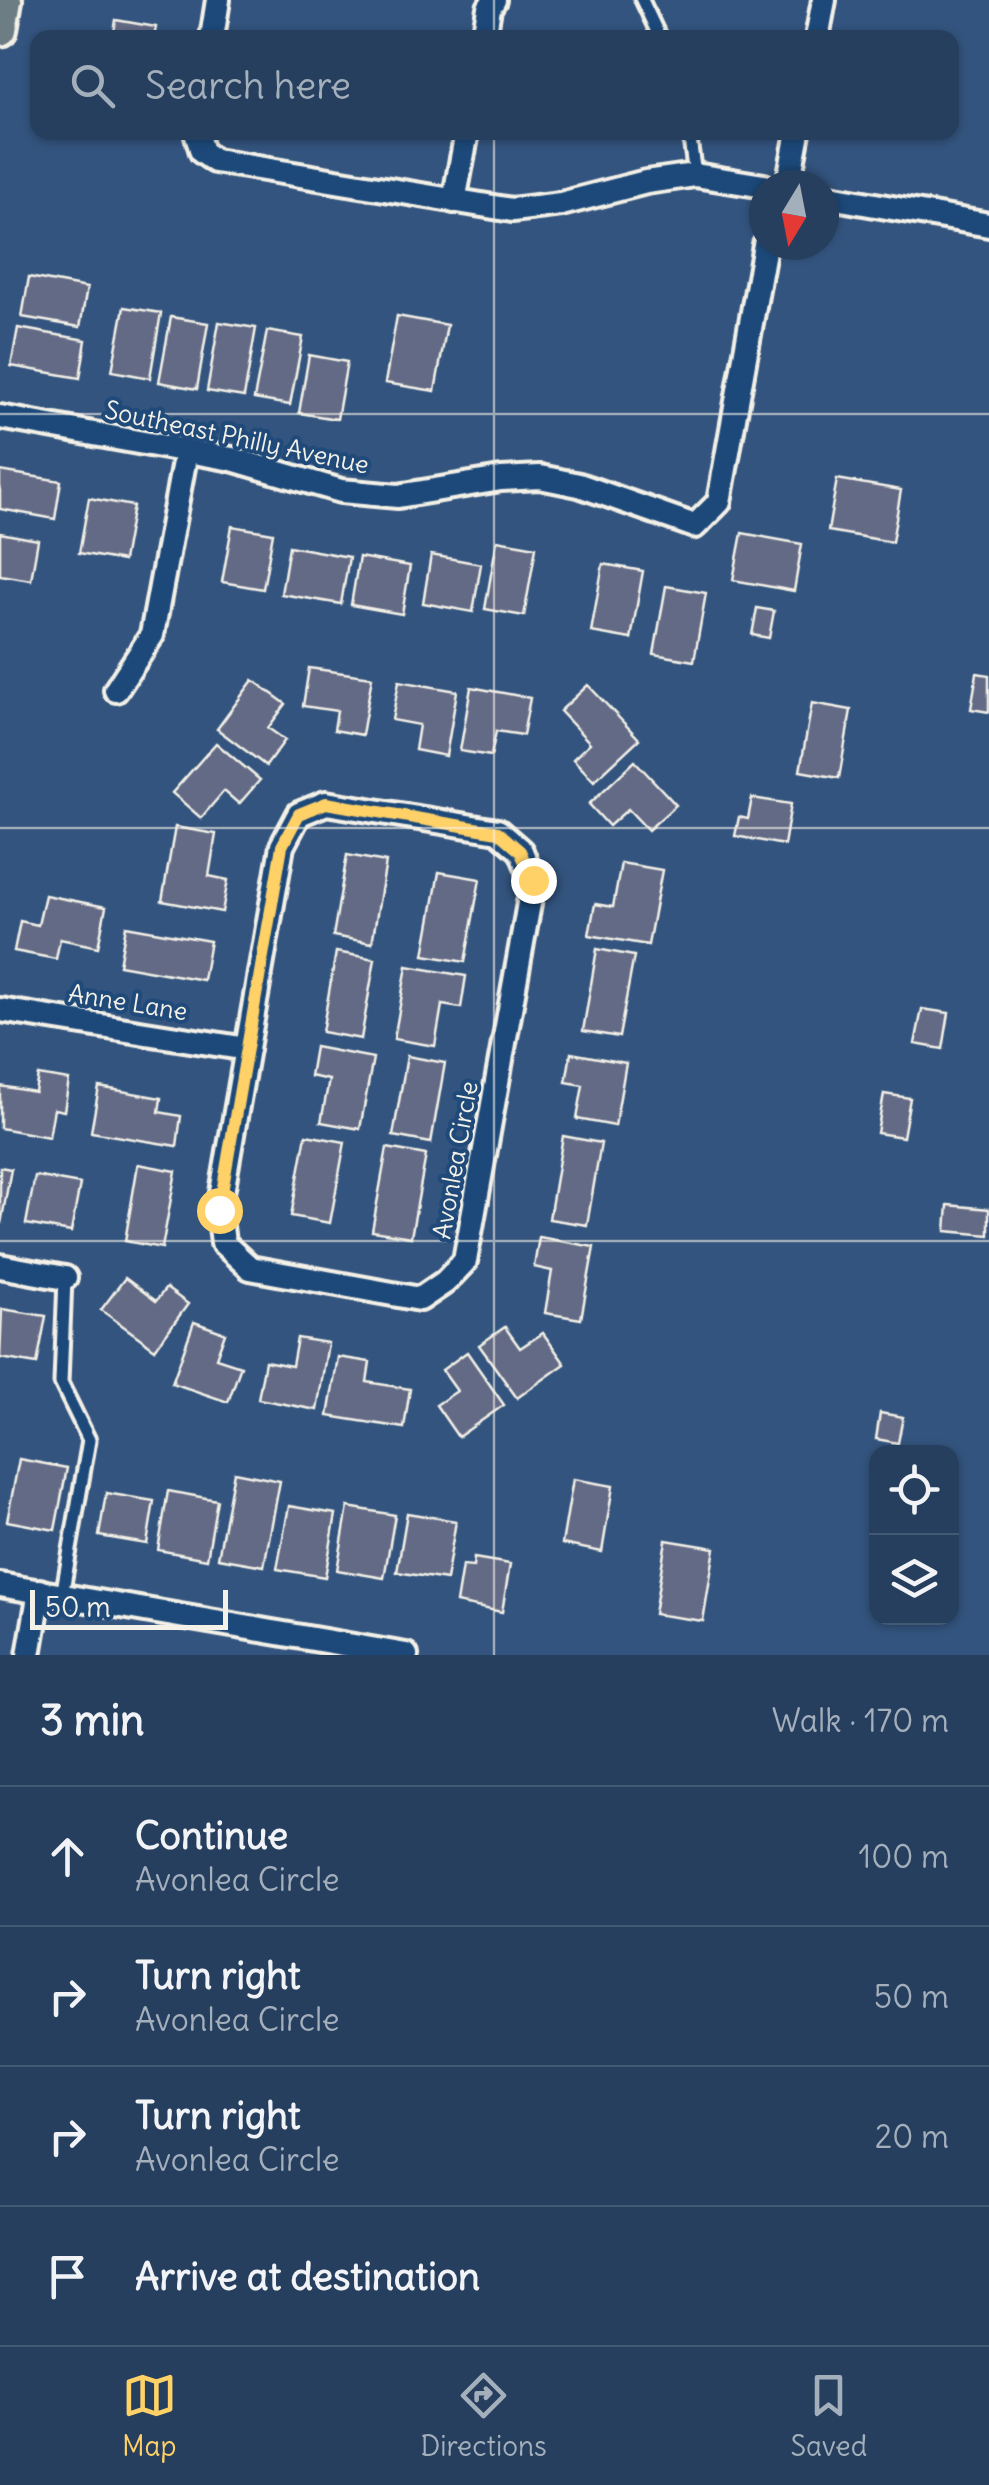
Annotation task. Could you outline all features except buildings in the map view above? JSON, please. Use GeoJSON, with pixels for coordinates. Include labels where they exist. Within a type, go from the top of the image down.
{"type":"FeatureCollection","features":[{"type":"Feature","properties":{"kind":"main road"},"geometry":{"type":"LineString","coordinates":[[0,29],[5,0]]}},
{"type":"Feature","properties":{"kind":"street"},"geometry":{"type":"LineString","coordinates":[[213,30],[218,0]]}},
{"type":"Feature","properties":{"kind":"street"},"geometry":{"type":"LineString","coordinates":[[485,30],[494,0]]}},
{"type":"Feature","properties":{"kind":"street"},"geometry":{"type":"LineString","coordinates":[[818,30],[824,0]]}},
{"type":"Feature","properties":{"kind":"street"},"geometry":{"type":"LineString","coordinates":[[454,201],[465,140]]}},
{"type":"Feature","properties":{"kind":"street"},"geometry":{"type":"LineString","coordinates":[[791,170],[796,140]]}},
{"type":"Feature","properties":{"kind":"street"},"geometry":{"type":"LineString","coordinates":[[199,142],[215,161],[512,210],[561,204],[646,182],[696,176],[749,184]]}},
{"type":"Feature","properties":{"kind":"street"},"geometry":{"type":"LineString","coordinates":[[839,199],[989,225]]}},
{"type":"Feature","properties":{"kind":"street","name":"Southeast Philly Avenue"},"geometry":{"type":"LineString","coordinates":[[0,417],[232,459],[341,491],[398,496],[502,478],[540,478],[579,485],[695,526],[719,502],[762,260]]}},
{"type":"Feature","properties":{"kind":"street"},"geometry":{"type":"LineString","coordinates":[[116,690],[152,635],[186,451]]}},
{"type":"Feature","properties":{"kind":"street","name":"Avonlea Circle"},"geometry":{"type":"LineString","coordinates":[[326,803],[498,832],[520,851],[533,880],[465,1261],[446,1282],[420,1299],[401,1296],[250,1268],[223,1243],[219,1210],[247,1050],[282,846],[299,814],[326,803]]}},
{"type":"Feature","properties":{"kind":"street","name":"Anne Lane"},"geometry":{"type":"LineString","coordinates":[[0,1010],[247,1050]]}},
{"type":"Feature","properties":{"kind":"street"},"geometry":{"type":"LineString","coordinates":[[0,1266],[65,1278]]}},
{"type":"Feature","properties":{"kind":"street"},"geometry":{"type":"LineString","coordinates":[[0,1585],[406,1655]]}},
{"type":"Feature","properties":{"kind":"street"},"geometry":{"type":"LineString","coordinates":[[29,1655],[51,1594]]}},
{"type":"Feature","properties":{"kind":"lane"},"geometry":{"type":"LineString","coordinates":[[642,0],[656,30]]}},
{"type":"Feature","properties":{"kind":"lane"},"geometry":{"type":"LineString","coordinates":[[690,140],[696,176]]}},
{"type":"Feature","properties":{"kind":"lane"},"geometry":{"type":"LineString","coordinates":[[51,1594],[88,1440],[61,1383],[65,1278]]}},
{"type":"Feature","properties":{"kind":"route"},"geometry":{"type":"LineString","coordinates":[[219,1210],[282,846],[299,814],[326,803],[498,832],[520,851],[533,880]]}}]}
